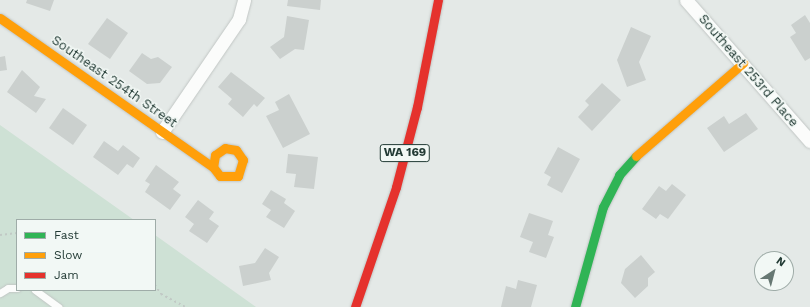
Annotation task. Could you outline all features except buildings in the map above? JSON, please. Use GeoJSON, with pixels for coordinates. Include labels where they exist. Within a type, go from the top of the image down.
{"type":"FeatureCollection","features":[{"type":"Feature","properties":{"kind":"street"},"geometry":{"type":"LineString","coordinates":[[162,132],[239,19],[244,0]]}},
{"type":"Feature","properties":{"kind":"street","name":"WA 169"},"geometry":{"type":"LineString","coordinates":[[356,307],[398,179],[417,107],[438,0]]}},
{"type":"Feature","properties":{"kind":"street","name":"Southeast 253rd Place"},"geometry":{"type":"LineString","coordinates":[[686,0],[810,141]]}},
{"type":"Feature","properties":{"kind":"street","name":"Southeast 254th Street"},"geometry":{"type":"LineString","coordinates":[[0,18],[213,167]]}},
{"type":"Feature","properties":{"kind":"street"},"geometry":{"type":"LineString","coordinates":[[575,307],[603,207],[619,175],[645,145],[742,63]]}},
{"type":"Feature","properties":{"kind":"lane"},"geometry":{"type":"LineString","coordinates":[[0,293],[8,288],[16,288]]}},
{"type":"Feature","properties":{"kind":"lane"},"geometry":{"type":"LineString","coordinates":[[36,291],[58,307]]}},
{"type":"Feature","properties":{"kind":"path"},"geometry":{"type":"LineString","coordinates":[[0,235],[16,233]]}},
{"type":"Feature","properties":{"kind":"path"},"geometry":{"type":"LineString","coordinates":[[156,286],[166,298],[185,307]]}},
{"type":"Feature","properties":{"kind":"green space"},"geometry":{"type":"Polygon","coordinates":[[[0,125],[133,219],[16,219],[16,291],[156,291],[156,236],[256,307],[0,307],[0,125]]]}},
{"type":"Feature","properties":{"kind":"traffic: fast"},"geometry":{"type":"LineString","coordinates":[[575,307],[603,207],[619,175],[636,156]]}},
{"type":"Feature","properties":{"kind":"traffic: slow"},"geometry":{"type":"LineString","coordinates":[[0,18],[213,167],[220,176],[238,176],[243,160],[236,150],[225,148],[215,155],[213,167]]}},
{"type":"Feature","properties":{"kind":"traffic: slow"},"geometry":{"type":"LineString","coordinates":[[636,156],[743,63]]}},
{"type":"Feature","properties":{"kind":"traffic: jam"},"geometry":{"type":"LineString","coordinates":[[355,307],[396,187],[417,107],[438,0]]}}]}
